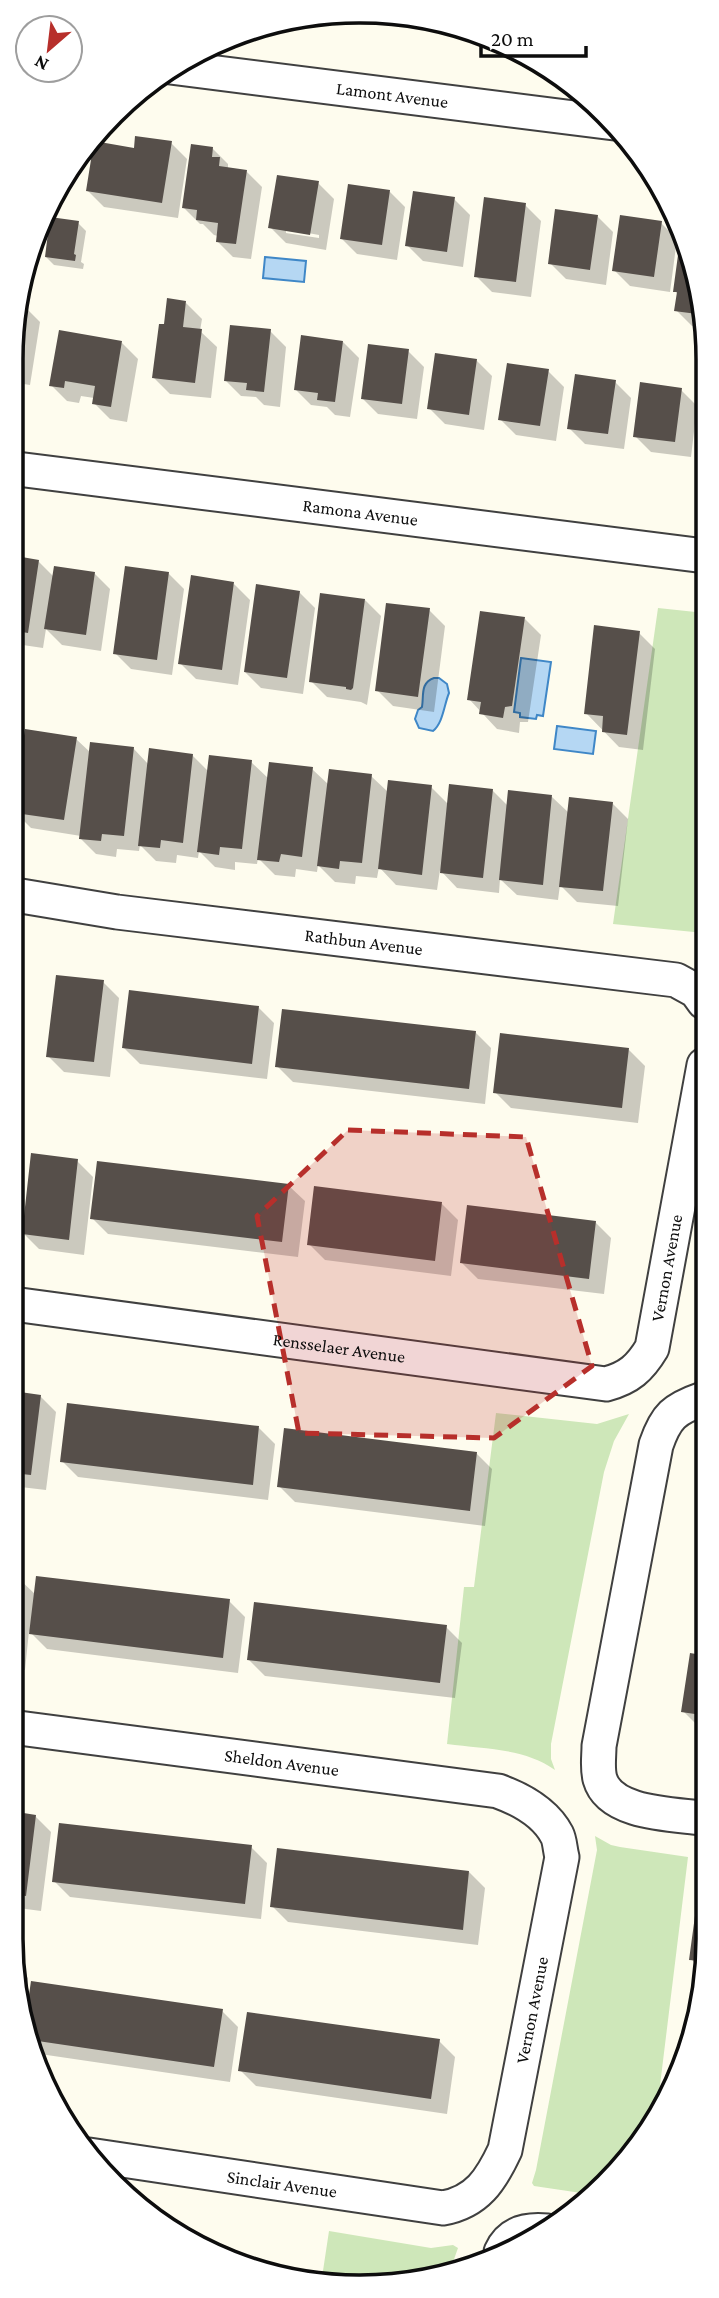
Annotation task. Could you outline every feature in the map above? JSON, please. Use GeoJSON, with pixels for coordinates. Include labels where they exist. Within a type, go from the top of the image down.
{"type":"FeatureCollection","features":[{"type":"Feature","properties":{"kind":"street","name":"Lamont Avenue"},"geometry":{"type":"LineString","coordinates":[[189,69],[597,120]]}},
{"type":"Feature","properties":{"kind":"street","name":"Ramona Avenue"},"geometry":{"type":"LineString","coordinates":[[23,470],[696,555]]}},
{"type":"Feature","properties":{"kind":"street","name":"Rathbun Avenue"},"geometry":{"type":"LineString","coordinates":[[23,896],[117,912],[676,980],[696,991]]}},
{"type":"Feature","properties":{"kind":"street","name":"Vernon Avenue"},"geometry":{"type":"LineString","coordinates":[[652,1348],[696,1109]]}},
{"type":"Feature","properties":{"kind":"street","name":"Rensselaer Avenue"},"geometry":{"type":"LineString","coordinates":[[23,1305],[607,1384],[622,1380],[635,1372],[652,1348]]}},
{"type":"Feature","properties":{"kind":"street"},"geometry":{"type":"LineString","coordinates":[[696,1401],[671,1414],[656,1445],[598,1768],[605,1791],[611,1797],[634,1808],[696,1817]]}},
{"type":"Feature","properties":{"kind":"street","name":"Sheldon Avenue"},"geometry":{"type":"LineString","coordinates":[[23,1729],[498,1791],[524,1801],[545,1819]]}},
{"type":"Feature","properties":{"kind":"street","name":"Vernon Avenue"},"geometry":{"type":"LineString","coordinates":[[473,2197],[494,2172],[505,2150],[562,1857],[558,1836],[545,1819]]}},
{"type":"Feature","properties":{"kind":"street","name":"Sinclair Avenue"},"geometry":{"type":"LineString","coordinates":[[103,2157],[443,2208],[460,2205],[473,2197]]}},
{"type":"Feature","properties":{"kind":"highlighted area"},"geometry":{"type":"Polygon","coordinates":[[[348,1130],[526,1137],[592,1366],[494,1438],[299,1433],[257,1216],[348,1130]]]}},
{"type":"Feature","properties":{"kind":"green space"},"geometry":{"type":"Polygon","coordinates":[[[658,608],[696,612],[696,932],[613,924],[658,608]]]}},
{"type":"Feature","properties":{"kind":"green space"},"geometry":{"type":"Polygon","coordinates":[[[496,1413],[597,1424],[629,1414],[614,1441],[604,1472],[551,1744],[551,1759],[555,1770],[517,1753],[447,1744],[464,1587],[474,1587],[496,1413]]]}},
{"type":"Feature","properties":{"kind":"green space"},"geometry":{"type":"Polygon","coordinates":[[[595,1836],[611,1845],[688,1857],[659,2092],[627,2144],[581,2193],[534,2186],[532,2183],[597,1850],[595,1836]]]}},
{"type":"Feature","properties":{"kind":"green space"},"geometry":{"type":"Polygon","coordinates":[[[329,2231],[431,2248],[453,2245],[458,2248],[453,2262],[425,2269],[382,2275],[323,2273],[329,2231]]]}},
{"type":"Feature","properties":{"kind":"water"},"geometry":{"type":"Polygon","coordinates":[[[265,257],[306,261],[304,282],[263,278],[265,257]]]}},
{"type":"Feature","properties":{"kind":"water"},"geometry":{"type":"Polygon","coordinates":[[[521,658],[551,662],[543,716],[537,715],[536,719],[520,717],[520,713],[514,712],[521,658]]]}},
{"type":"Feature","properties":{"kind":"water"},"geometry":{"type":"Polygon","coordinates":[[[434,678],[447,684],[449,693],[441,719],[433,731],[419,728],[415,719],[422,707],[426,683],[434,678]]]}},
{"type":"Feature","properties":{"kind":"water"},"geometry":{"type":"Polygon","coordinates":[[[557,726],[596,731],[593,754],[554,749],[557,726]]]}},
{"type":"Feature","properties":{"kind":"building"},"geometry":{"type":"Polygon","coordinates":[[[135,136],[172,141],[162,203],[86,191],[92,154],[102,142],[134,148],[135,136]]]}},
{"type":"Feature","properties":{"kind":"building"},"geometry":{"type":"Polygon","coordinates":[[[191,144],[213,147],[212,157],[220,157],[219,166],[247,170],[236,244],[216,242],[218,223],[196,220],[197,210],[182,208],[191,144]]]}},
{"type":"Feature","properties":{"kind":"building"},"geometry":{"type":"Polygon","coordinates":[[[277,175],[319,181],[310,235],[268,228],[277,175]]]}},
{"type":"Feature","properties":{"kind":"building"},"geometry":{"type":"Polygon","coordinates":[[[348,184],[390,190],[382,245],[340,239],[348,184]]]}},
{"type":"Feature","properties":{"kind":"building"},"geometry":{"type":"Polygon","coordinates":[[[413,191],[455,197],[447,252],[405,246],[413,191]]]}},
{"type":"Feature","properties":{"kind":"building"},"geometry":{"type":"Polygon","coordinates":[[[484,197],[526,203],[516,282],[474,277],[484,197]]]}},
{"type":"Feature","properties":{"kind":"building"},"geometry":{"type":"Polygon","coordinates":[[[555,209],[598,215],[590,270],[548,264],[555,209]]]}},
{"type":"Feature","properties":{"kind":"building"},"geometry":{"type":"Polygon","coordinates":[[[620,215],[662,221],[654,277],[612,271],[620,215]]]}},
{"type":"Feature","properties":{"kind":"building"},"geometry":{"type":"Polygon","coordinates":[[[54,218],[79,221],[75,261],[45,257],[48,230],[54,218]]]}},
{"type":"Feature","properties":{"kind":"building"},"geometry":{"type":"Polygon","coordinates":[[[678,252],[693,313],[674,311],[677,292],[673,292],[678,252]]]}},
{"type":"Feature","properties":{"kind":"building"},"geometry":{"type":"Polygon","coordinates":[[[167,298],[186,301],[183,327],[202,329],[195,383],[152,378],[159,324],[164,324],[167,298]]]}},
{"type":"Feature","properties":{"kind":"building"},"geometry":{"type":"Polygon","coordinates":[[[230,325],[271,329],[264,392],[246,390],[247,383],[224,381],[230,325]]]}},
{"type":"Feature","properties":{"kind":"building"},"geometry":{"type":"Polygon","coordinates":[[[59,330],[122,341],[111,407],[92,404],[95,386],[65,381],[64,388],[49,386],[59,330]]]}},
{"type":"Feature","properties":{"kind":"building"},"geometry":{"type":"Polygon","coordinates":[[[301,335],[343,341],[335,402],[317,400],[318,393],[294,390],[301,335]]]}},
{"type":"Feature","properties":{"kind":"building"},"geometry":{"type":"Polygon","coordinates":[[[368,344],[409,349],[402,404],[361,399],[368,344]]]}},
{"type":"Feature","properties":{"kind":"building"},"geometry":{"type":"Polygon","coordinates":[[[435,353],[477,359],[469,415],[427,409],[435,353]]]}},
{"type":"Feature","properties":{"kind":"building"},"geometry":{"type":"Polygon","coordinates":[[[507,363],[549,369],[540,426],[498,420],[507,363]]]}},
{"type":"Feature","properties":{"kind":"building"},"geometry":{"type":"Polygon","coordinates":[[[575,374],[616,380],[608,434],[567,429],[575,374]]]}},
{"type":"Feature","properties":{"kind":"building"},"geometry":{"type":"Polygon","coordinates":[[[640,382],[682,388],[675,442],[633,437],[640,382]]]}},
{"type":"Feature","properties":{"kind":"building"},"geometry":{"type":"Polygon","coordinates":[[[23,557],[39,560],[28,633],[23,632],[23,557]]]}},
{"type":"Feature","properties":{"kind":"building"},"geometry":{"type":"Polygon","coordinates":[[[54,566],[95,572],[86,635],[44,629],[54,566]]]}},
{"type":"Feature","properties":{"kind":"building"},"geometry":{"type":"Polygon","coordinates":[[[125,566],[169,572],[157,660],[113,654],[125,566]]]}},
{"type":"Feature","properties":{"kind":"building"},"geometry":{"type":"Polygon","coordinates":[[[191,575],[234,582],[222,670],[178,664],[191,575]]]}},
{"type":"Feature","properties":{"kind":"building"},"geometry":{"type":"Polygon","coordinates":[[[256,584],[300,591],[287,678],[244,672],[256,584]]]}},
{"type":"Feature","properties":{"kind":"building"},"geometry":{"type":"Polygon","coordinates":[[[320,593],[365,599],[351,690],[309,682],[320,593]]]}},
{"type":"Feature","properties":{"kind":"building"},"geometry":{"type":"Polygon","coordinates":[[[386,603],[430,608],[418,697],[375,691],[386,603]]]}},
{"type":"Feature","properties":{"kind":"building"},"geometry":{"type":"Polygon","coordinates":[[[480,611],[525,617],[512,706],[505,707],[503,718],[479,714],[481,702],[467,700],[480,611]]]}},
{"type":"Feature","properties":{"kind":"building"},"geometry":{"type":"Polygon","coordinates":[[[594,625],[640,631],[627,735],[602,732],[603,716],[584,714],[594,625]]]}},
{"type":"Feature","properties":{"kind":"building"},"geometry":{"type":"Polygon","coordinates":[[[25,729],[77,737],[64,820],[23,814],[25,729]]]}},
{"type":"Feature","properties":{"kind":"building"},"geometry":{"type":"Polygon","coordinates":[[[90,742],[134,747],[124,836],[102,834],[101,841],[79,839],[90,742]]]}},
{"type":"Feature","properties":{"kind":"building"},"geometry":{"type":"Polygon","coordinates":[[[149,748],[193,754],[183,843],[161,840],[160,848],[138,846],[149,748]]]}},
{"type":"Feature","properties":{"kind":"building"},"geometry":{"type":"Polygon","coordinates":[[[209,755],[252,760],[242,849],[220,847],[219,855],[197,852],[209,755]]]}},
{"type":"Feature","properties":{"kind":"building"},"geometry":{"type":"Polygon","coordinates":[[[269,762],[313,767],[302,857],[281,854],[279,862],[257,860],[269,762]]]}},
{"type":"Feature","properties":{"kind":"building"},"geometry":{"type":"Polygon","coordinates":[[[329,769],[372,774],[362,863],[340,861],[339,869],[317,866],[329,769]]]}},
{"type":"Feature","properties":{"kind":"building"},"geometry":{"type":"Polygon","coordinates":[[[388,780],[432,785],[422,875],[378,869],[388,780]]]}},
{"type":"Feature","properties":{"kind":"building"},"geometry":{"type":"Polygon","coordinates":[[[449,784],[493,789],[483,878],[440,873],[449,784]]]}},
{"type":"Feature","properties":{"kind":"building"},"geometry":{"type":"Polygon","coordinates":[[[508,790],[552,795],[543,885],[499,880],[508,790]]]}},
{"type":"Feature","properties":{"kind":"building"},"geometry":{"type":"Polygon","coordinates":[[[569,797],[613,802],[603,891],[559,887],[569,797]]]}},
{"type":"Feature","properties":{"kind":"building"},"geometry":{"type":"Polygon","coordinates":[[[56,975],[104,980],[94,1062],[46,1057],[56,975]]]}},
{"type":"Feature","properties":{"kind":"building"},"geometry":{"type":"Polygon","coordinates":[[[129,990],[259,1006],[252,1064],[122,1048],[129,990]]]}},
{"type":"Feature","properties":{"kind":"building"},"geometry":{"type":"Polygon","coordinates":[[[282,1009],[476,1031],[469,1089],[275,1067],[282,1009]]]}},
{"type":"Feature","properties":{"kind":"building"},"geometry":{"type":"Polygon","coordinates":[[[500,1033],[629,1048],[622,1108],[493,1093],[500,1033]]]}},
{"type":"Feature","properties":{"kind":"building"},"geometry":{"type":"Polygon","coordinates":[[[31,1153],[78,1159],[69,1240],[23,1234],[31,1153]]]}},
{"type":"Feature","properties":{"kind":"building"},"geometry":{"type":"Polygon","coordinates":[[[97,1161],[289,1184],[282,1242],[90,1219],[97,1161]]]}},
{"type":"Feature","properties":{"kind":"building"},"geometry":{"type":"Polygon","coordinates":[[[314,1186],[442,1202],[435,1261],[307,1245],[314,1186]]]}},
{"type":"Feature","properties":{"kind":"building"},"geometry":{"type":"Polygon","coordinates":[[[467,1205],[596,1221],[589,1279],[460,1263],[467,1205]]]}},
{"type":"Feature","properties":{"kind":"building"},"geometry":{"type":"Polygon","coordinates":[[[23,1392],[41,1395],[31,1475],[23,1474],[23,1392]]]}},
{"type":"Feature","properties":{"kind":"building"},"geometry":{"type":"Polygon","coordinates":[[[67,1403],[259,1426],[253,1485],[60,1462],[67,1403]]]}},
{"type":"Feature","properties":{"kind":"building"},"geometry":{"type":"Polygon","coordinates":[[[284,1428],[477,1452],[470,1511],[277,1487],[284,1428]]]}},
{"type":"Feature","properties":{"kind":"building"},"geometry":{"type":"Polygon","coordinates":[[[36,1576],[230,1599],[223,1658],[29,1634],[36,1576]]]}},
{"type":"Feature","properties":{"kind":"building"},"geometry":{"type":"Polygon","coordinates":[[[254,1602],[447,1625],[440,1683],[247,1660],[254,1602]]]}},
{"type":"Feature","properties":{"kind":"building"},"geometry":{"type":"Polygon","coordinates":[[[690,1653],[696,1654],[696,1714],[681,1712],[690,1653]]]}},
{"type":"Feature","properties":{"kind":"building"},"geometry":{"type":"Polygon","coordinates":[[[23,1813],[36,1815],[26,1896],[23,1896],[23,1813]]]}},
{"type":"Feature","properties":{"kind":"building"},"geometry":{"type":"Polygon","coordinates":[[[59,1823],[252,1845],[245,1904],[52,1882],[59,1823]]]}},
{"type":"Feature","properties":{"kind":"building"},"geometry":{"type":"Polygon","coordinates":[[[277,1848],[469,1871],[463,1930],[270,1907],[277,1848]]]}},
{"type":"Feature","properties":{"kind":"building"},"geometry":{"type":"Polygon","coordinates":[[[696,1908],[696,1961],[689,1960],[696,1908]]]}},
{"type":"Feature","properties":{"kind":"building"},"geometry":{"type":"Polygon","coordinates":[[[31,1981],[223,2009],[214,2067],[39,2041],[28,1999],[31,1981]]]}},
{"type":"Feature","properties":{"kind":"building"},"geometry":{"type":"Polygon","coordinates":[[[247,2012],[440,2039],[431,2099],[238,2071],[247,2012]]]}}]}
